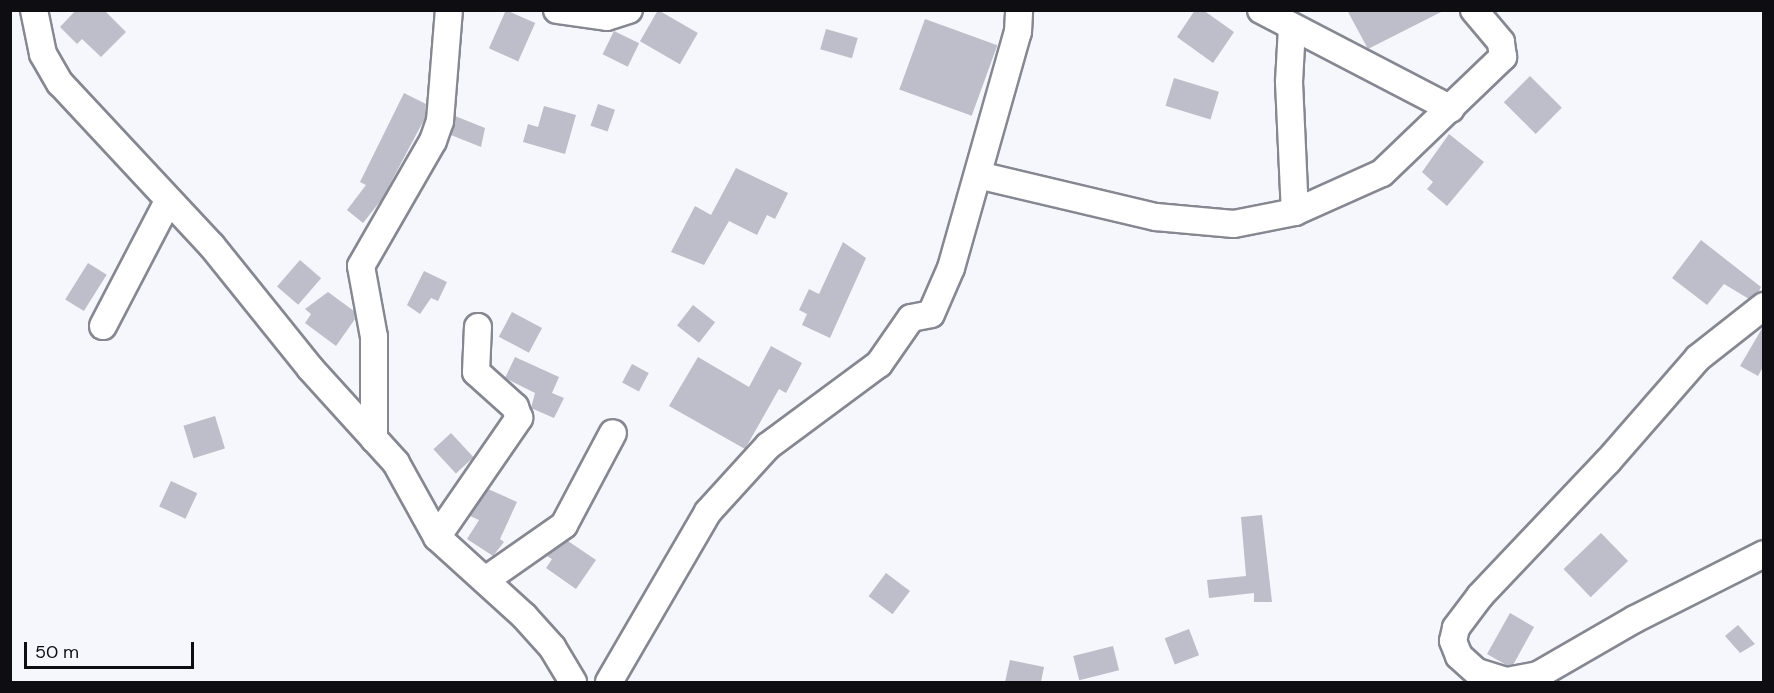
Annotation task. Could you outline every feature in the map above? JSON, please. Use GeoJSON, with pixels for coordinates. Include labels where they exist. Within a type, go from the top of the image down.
{"type":"FeatureCollection","features":[{"type":"Feature","properties":{"kind":"street"},"geometry":{"type":"LineString","coordinates":[[34,10],[43,54],[60,83],[212,246],[310,368],[396,464],[437,537],[487,579],[552,647],[573,682]]}},
{"type":"Feature","properties":{"kind":"street"},"geometry":{"type":"LineString","coordinates":[[374,439],[374,337],[360,266],[433,141],[440,121],[449,10]]}},
{"type":"Feature","properties":{"kind":"street"},"geometry":{"type":"LineString","coordinates":[[557,10],[607,17],[629,10]]}},
{"type":"Feature","properties":{"kind":"street"},"geometry":{"type":"LineString","coordinates":[[609,682],[708,512],[768,446],[879,364],[911,318],[931,314],[951,268],[978,175],[1018,32],[1019,10]]}},
{"type":"Feature","properties":{"kind":"street"},"geometry":{"type":"LineString","coordinates":[[1261,10],[1451,109]]}},
{"type":"Feature","properties":{"kind":"street"},"geometry":{"type":"LineString","coordinates":[[978,175],[1156,217],[1234,224],[1295,212],[1382,172],[1451,109],[1503,57],[1501,42],[1474,10]]}},
{"type":"Feature","properties":{"kind":"street"},"geometry":{"type":"LineString","coordinates":[[1292,27],[1289,82],[1295,212]]}},
{"type":"Feature","properties":{"kind":"street"},"geometry":{"type":"LineString","coordinates":[[103,326],[168,201]]}},
{"type":"Feature","properties":{"kind":"street"},"geometry":{"type":"LineString","coordinates":[[1764,306],[1698,358],[1608,461],[1480,596],[1456,628],[1453,641],[1459,656],[1477,672],[1507,681],[1538,675],[1604,636],[1764,554]]}},
{"type":"Feature","properties":{"kind":"street"},"geometry":{"type":"LineString","coordinates":[[437,537],[519,418],[515,407],[476,372],[478,327]]}},
{"type":"Feature","properties":{"kind":"street"},"geometry":{"type":"LineString","coordinates":[[487,579],[564,525],[613,433]]}},
{"type":"Feature","properties":{"kind":"building"},"geometry":{"type":"Polygon","coordinates":[[[76,10],[104,10],[126,32],[101,57],[82,39],[77,44],[60,27],[76,10]]]}},
{"type":"Feature","properties":{"kind":"building"},"geometry":{"type":"Polygon","coordinates":[[[506,10],[535,23],[518,61],[489,48],[506,10]]]}},
{"type":"Feature","properties":{"kind":"building"},"geometry":{"type":"Polygon","coordinates":[[[658,10],[698,33],[680,64],[640,41],[658,10]]]}},
{"type":"Feature","properties":{"kind":"building"},"geometry":{"type":"Polygon","coordinates":[[[1195,10],[1203,10],[1234,32],[1213,63],[1177,37],[1195,10]]]}},
{"type":"Feature","properties":{"kind":"building"},"geometry":{"type":"Polygon","coordinates":[[[1347,10],[1445,10],[1368,49],[1347,10]]]}},
{"type":"Feature","properties":{"kind":"building"},"geometry":{"type":"Polygon","coordinates":[[[925,19],[997,45],[972,116],[899,89],[925,19]]]}},
{"type":"Feature","properties":{"kind":"building"},"geometry":{"type":"Polygon","coordinates":[[[826,29],[858,38],[852,58],[820,49],[826,29]]]}},
{"type":"Feature","properties":{"kind":"building"},"geometry":{"type":"Polygon","coordinates":[[[614,31],[639,43],[628,67],[603,54],[614,31]]]}},
{"type":"Feature","properties":{"kind":"building"},"geometry":{"type":"Polygon","coordinates":[[[1530,76],[1562,108],[1536,134],[1504,102],[1530,76]]]}},
{"type":"Feature","properties":{"kind":"building"},"geometry":{"type":"Polygon","coordinates":[[[1174,78],[1219,92],[1210,119],[1166,106],[1174,78]]]}},
{"type":"Feature","properties":{"kind":"building"},"geometry":{"type":"Polygon","coordinates":[[[404,93],[426,104],[425,118],[382,199],[363,223],[347,210],[366,185],[360,182],[404,93]]]}},
{"type":"Feature","properties":{"kind":"building"},"geometry":{"type":"Polygon","coordinates":[[[598,104],[615,110],[608,132],[591,126],[598,104]]]}},
{"type":"Feature","properties":{"kind":"building"},"geometry":{"type":"Polygon","coordinates":[[[544,106],[576,115],[565,154],[523,142],[528,124],[538,127],[544,106]]]}},
{"type":"Feature","properties":{"kind":"building"},"geometry":{"type":"Polygon","coordinates":[[[455,116],[485,128],[481,147],[451,135],[455,116]]]}},
{"type":"Feature","properties":{"kind":"building"},"geometry":{"type":"Polygon","coordinates":[[[1449,134],[1484,162],[1447,206],[1427,189],[1433,182],[1422,172],[1449,134]]]}},
{"type":"Feature","properties":{"kind":"building"},"geometry":{"type":"Polygon","coordinates":[[[736,168],[788,193],[775,219],[767,215],[757,235],[729,221],[704,265],[671,252],[695,206],[711,215],[736,168]]]}},
{"type":"Feature","properties":{"kind":"building"},"geometry":{"type":"Polygon","coordinates":[[[1701,240],[1761,287],[1758,293],[1749,299],[1724,284],[1707,305],[1672,278],[1701,240]]]}},
{"type":"Feature","properties":{"kind":"building"},"geometry":{"type":"Polygon","coordinates":[[[843,242],[866,258],[830,338],[802,325],[807,314],[799,310],[809,289],[819,294],[843,242]]]}},
{"type":"Feature","properties":{"kind":"building"},"geometry":{"type":"Polygon","coordinates":[[[300,260],[321,278],[298,305],[277,286],[300,260]]]}},
{"type":"Feature","properties":{"kind":"building"},"geometry":{"type":"Polygon","coordinates":[[[88,263],[107,275],[84,311],[65,299],[88,263]]]}},
{"type":"Feature","properties":{"kind":"building"},"geometry":{"type":"Polygon","coordinates":[[[424,271],[447,282],[438,301],[431,298],[420,314],[407,305],[424,271]]]}},
{"type":"Feature","properties":{"kind":"building"},"geometry":{"type":"Polygon","coordinates":[[[328,292],[354,311],[355,319],[336,346],[305,323],[311,314],[305,309],[328,292]]]}},
{"type":"Feature","properties":{"kind":"building"},"geometry":{"type":"Polygon","coordinates":[[[693,305],[715,322],[699,343],[677,325],[693,305]]]}},
{"type":"Feature","properties":{"kind":"building"},"geometry":{"type":"Polygon","coordinates":[[[512,312],[542,328],[529,353],[499,337],[512,312]]]}},
{"type":"Feature","properties":{"kind":"building"},"geometry":{"type":"Polygon","coordinates":[[[1764,325],[1764,365],[1758,376],[1740,366],[1764,325]]]}},
{"type":"Feature","properties":{"kind":"building"},"geometry":{"type":"Polygon","coordinates":[[[771,346],[802,363],[786,393],[779,389],[745,449],[669,406],[698,357],[749,387],[771,346]]]}},
{"type":"Feature","properties":{"kind":"building"},"geometry":{"type":"Polygon","coordinates":[[[515,357],[559,377],[552,393],[564,398],[554,418],[531,408],[535,393],[505,378],[515,357]]]}},
{"type":"Feature","properties":{"kind":"building"},"geometry":{"type":"Polygon","coordinates":[[[632,364],[649,373],[639,391],[622,383],[632,364]]]}},
{"type":"Feature","properties":{"kind":"building"},"geometry":{"type":"Polygon","coordinates":[[[215,416],[225,449],[193,458],[183,426],[215,416]]]}},
{"type":"Feature","properties":{"kind":"building"},"geometry":{"type":"Polygon","coordinates":[[[451,433],[474,457],[456,474],[433,449],[451,433]]]}},
{"type":"Feature","properties":{"kind":"building"},"geometry":{"type":"Polygon","coordinates":[[[171,481],[197,493],[185,519],[159,506],[171,481]]]}},
{"type":"Feature","properties":{"kind":"building"},"geometry":{"type":"Polygon","coordinates":[[[488,489],[517,502],[500,539],[504,542],[493,556],[467,539],[479,520],[470,516],[488,489]]]}},
{"type":"Feature","properties":{"kind":"building"},"geometry":{"type":"Polygon","coordinates":[[[1262,515],[1272,602],[1254,602],[1254,593],[1209,598],[1207,580],[1246,576],[1241,517],[1262,515]]]}},
{"type":"Feature","properties":{"kind":"building"},"geometry":{"type":"Polygon","coordinates":[[[1601,533],[1628,561],[1591,597],[1564,569],[1601,533]]]}},
{"type":"Feature","properties":{"kind":"building"},"geometry":{"type":"Polygon","coordinates":[[[568,541],[596,560],[576,589],[546,568],[552,559],[547,556],[568,541]]]}},
{"type":"Feature","properties":{"kind":"building"},"geometry":{"type":"Polygon","coordinates":[[[886,573],[910,591],[893,614],[869,596],[886,573]]]}},
{"type":"Feature","properties":{"kind":"building"},"geometry":{"type":"Polygon","coordinates":[[[1510,613],[1534,627],[1513,665],[1508,666],[1487,654],[1510,613]]]}},
{"type":"Feature","properties":{"kind":"building"},"geometry":{"type":"Polygon","coordinates":[[[1738,625],[1755,644],[1740,653],[1725,636],[1738,625]]]}},
{"type":"Feature","properties":{"kind":"building"},"geometry":{"type":"Polygon","coordinates":[[[1189,629],[1199,655],[1175,664],[1165,638],[1189,629]]]}},
{"type":"Feature","properties":{"kind":"building"},"geometry":{"type":"Polygon","coordinates":[[[1113,646],[1119,670],[1079,680],[1073,656],[1113,646]]]}},
{"type":"Feature","properties":{"kind":"building"},"geometry":{"type":"Polygon","coordinates":[[[1010,660],[1044,667],[1041,682],[1005,682],[1010,660]]]}}]}
